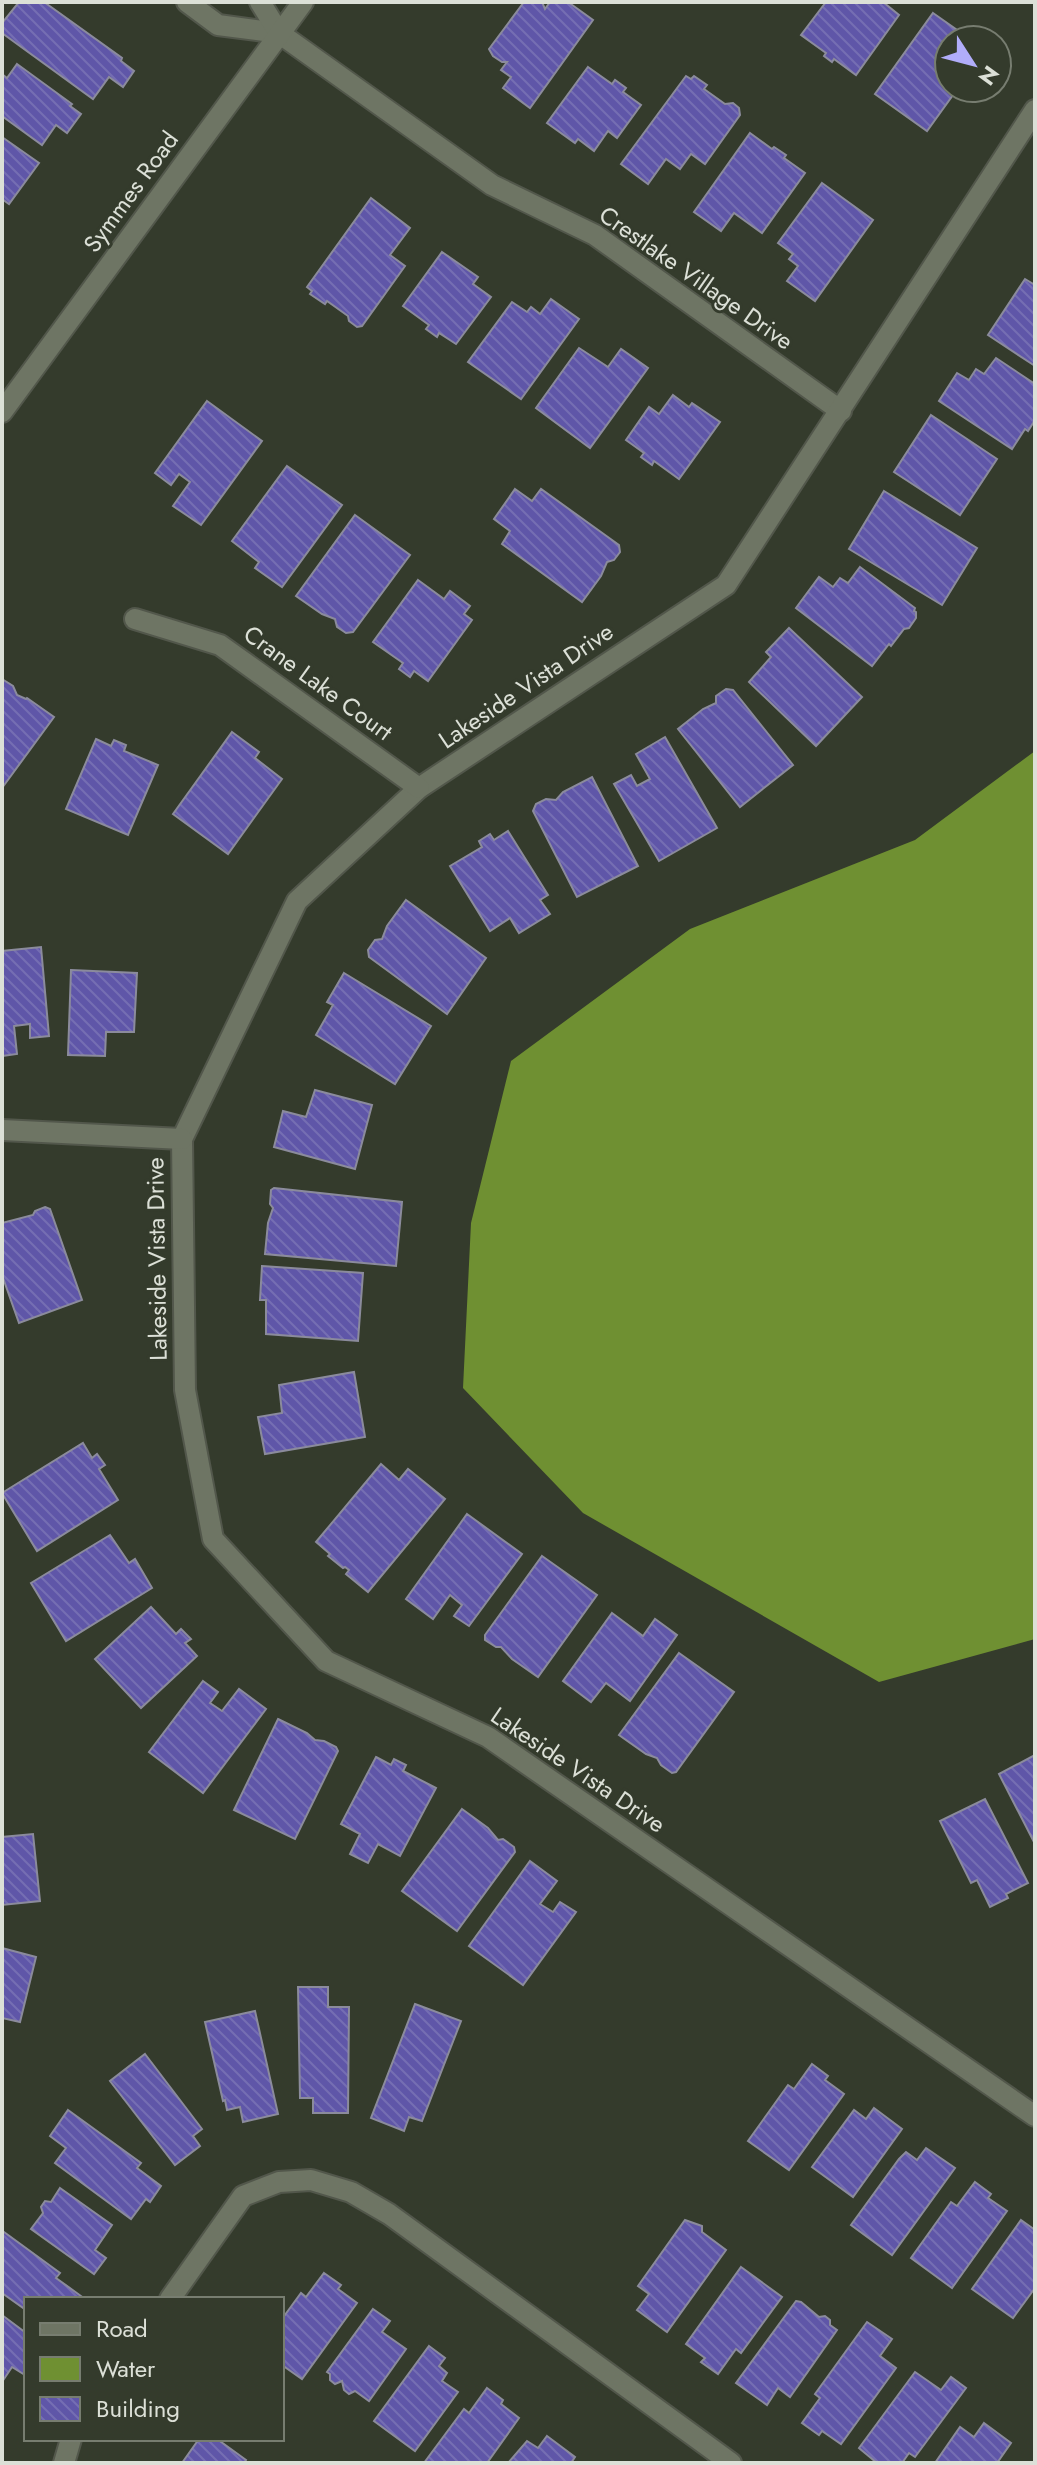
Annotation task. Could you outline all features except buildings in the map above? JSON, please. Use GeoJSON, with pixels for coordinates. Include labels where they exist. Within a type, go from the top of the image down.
{"type":"FeatureCollection","features":[{"type":"Feature","properties":{"kind":"street","name":"Crestlake Village Drive"},"geometry":{"type":"LineString","coordinates":[[187,2],[218,25],[279,33]]}},
{"type":"Feature","properties":{"kind":"street","name":"Crestlake Village Drive"},"geometry":{"type":"LineString","coordinates":[[260,2],[279,33],[492,185],[595,235],[841,411]]}},
{"type":"Feature","properties":{"kind":"street","name":"Symmes Road"},"geometry":{"type":"LineString","coordinates":[[2,412],[303,2]]}},
{"type":"Feature","properties":{"kind":"street","name":"Lakeside Vista Drive"},"geometry":{"type":"LineString","coordinates":[[1035,110],[726,585],[419,788],[297,901],[182,1139],[185,1390],[213,1539],[326,1661],[488,1737],[1035,2116]]}},
{"type":"Feature","properties":{"kind":"street","name":"Crane Lake Court"},"geometry":{"type":"LineString","coordinates":[[135,619],[220,645],[419,788]]}},
{"type":"Feature","properties":{"kind":"street"},"geometry":{"type":"LineString","coordinates":[[2,1130],[182,1139]]}},
{"type":"Feature","properties":{"kind":"street"},"geometry":{"type":"LineString","coordinates":[[171,2297],[243,2196],[279,2182],[311,2180],[351,2192],[389,2214],[731,2463]]}},
{"type":"Feature","properties":{"kind":"street"},"geometry":{"type":"LineString","coordinates":[[64,2463],[70,2441]]}},
{"type":"Feature","properties":{"kind":"water"},"geometry":{"type":"Polygon","coordinates":[[[1035,751],[1035,1639],[879,1682],[583,1513],[463,1388],[471,1223],[511,1061],[690,929],[915,840],[1035,751]]]}}]}
